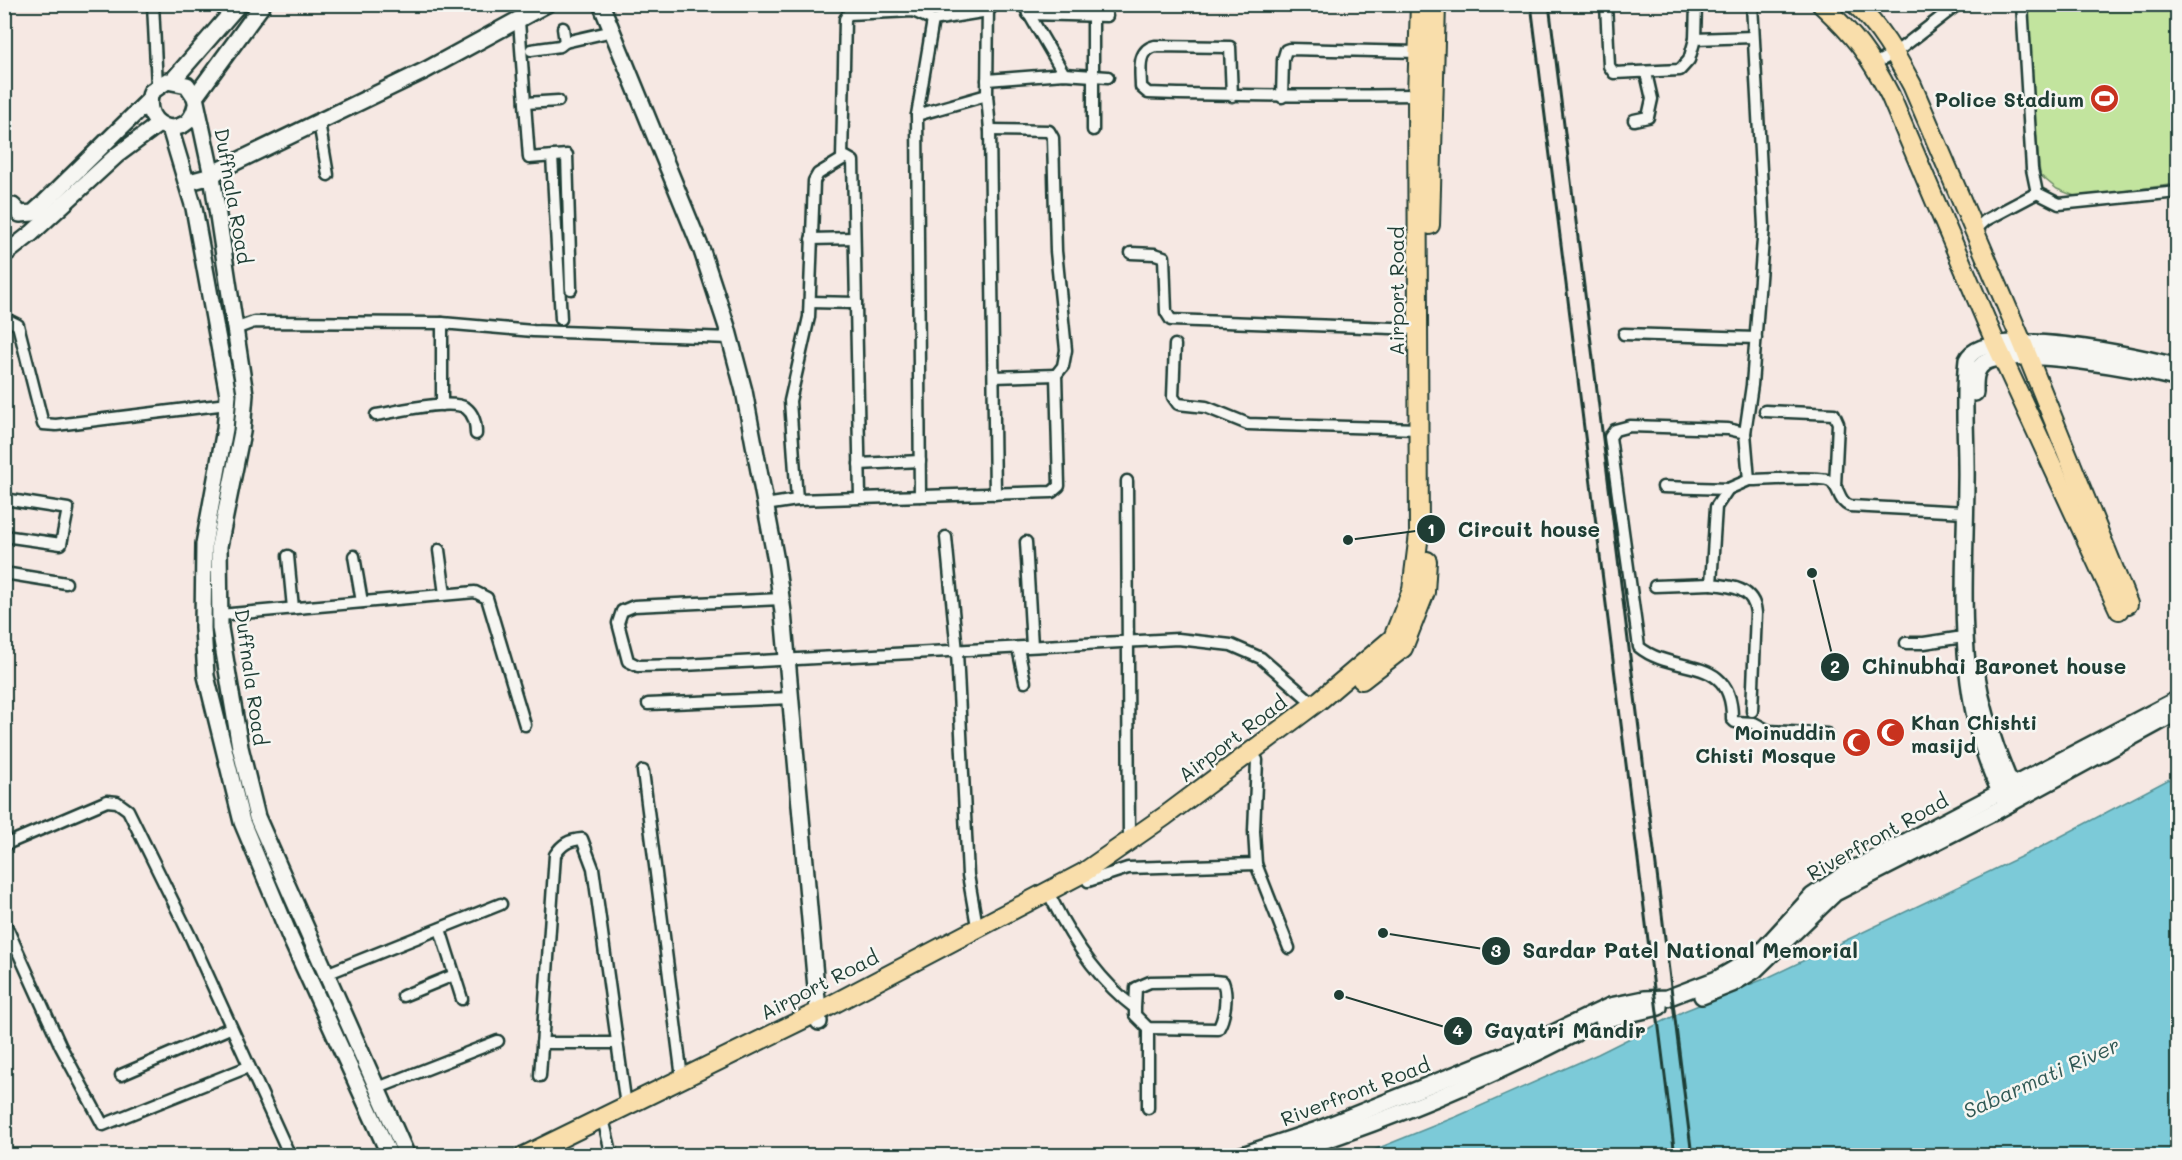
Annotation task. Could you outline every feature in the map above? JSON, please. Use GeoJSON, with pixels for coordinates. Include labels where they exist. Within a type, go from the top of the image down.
{"type":"FeatureCollection","features":[{"type":"Feature","properties":{"kind":"main road"},"geometry":{"type":"LineString","coordinates":[[9,203],[20,214],[33,213],[44,204],[149,100],[157,86],[173,80],[239,4]]}},
{"type":"Feature","properties":{"kind":"main road"},"geometry":{"type":"LineString","coordinates":[[9,252],[117,155],[165,126],[185,124],[195,112],[196,101],[263,4]]}},
{"type":"Feature","properties":{"kind":"main road"},"geometry":{"type":"LineString","coordinates":[[189,183],[212,176],[219,170],[519,21],[547,4]]}},
{"type":"Feature","properties":{"kind":"main road"},"geometry":{"type":"LineString","coordinates":[[601,4],[702,251],[730,338],[744,391],[781,599],[788,659],[817,1017]]}},
{"type":"Feature","properties":{"kind":"main road","name":"Airport Road"},"geometry":{"type":"LineString","coordinates":[[524,1155],[682,1078],[817,1017],[978,926],[1083,873],[1314,704],[1393,638],[1413,590],[1419,534],[1417,95],[1420,4]]}},
{"type":"Feature","properties":{"kind":"main road","name":"Airport Road"},"geometry":{"type":"LineString","coordinates":[[547,1155],[1088,881],[1257,760],[1403,648],[1425,592],[1429,535],[1429,270],[1436,4]]}},
{"type":"Feature","properties":{"kind":"main road"},"geometry":{"type":"LineString","coordinates":[[1821,4],[1853,34],[1874,64],[1890,95],[1999,350],[2124,609],[2025,349],[1912,85],[1895,53],[1872,20],[1855,4]]}},
{"type":"Feature","properties":{"kind":"main road"},"geometry":{"type":"LineString","coordinates":[[173,80],[186,85],[196,101]]}},
{"type":"Feature","properties":{"kind":"main road"},"geometry":{"type":"LineString","coordinates":[[149,100],[150,114],[165,126],[189,183],[228,395],[204,544],[203,628],[206,676],[242,822],[269,890],[390,1155]]}},
{"type":"Feature","properties":{"kind":"main road","name":"Duffnala Road"},"geometry":{"type":"LineString","coordinates":[[196,101],[212,176],[245,394],[242,432],[219,546],[220,615],[240,747],[257,817],[407,1155]]}},
{"type":"Feature","properties":{"kind":"main road"},"geometry":{"type":"LineString","coordinates":[[9,203],[22,221],[22,231],[9,252]]}},
{"type":"Feature","properties":{"kind":"main road"},"geometry":{"type":"LineString","coordinates":[[2025,349],[2146,370],[2178,379]]}},
{"type":"Feature","properties":{"kind":"main road"},"geometry":{"type":"LineString","coordinates":[[2009,796],[1985,754],[1970,696],[1963,637],[1967,360],[1972,352],[2025,349],[2149,358],[2178,367]]}},
{"type":"Feature","properties":{"kind":"main road"},"geometry":{"type":"LineString","coordinates":[[1999,350],[1982,365],[1975,381],[1972,629],[1981,701],[2009,796]]}},
{"type":"Feature","properties":{"kind":"main road","name":"Riverfront Road"},"geometry":{"type":"LineString","coordinates":[[1277,1155],[1322,1142],[1511,1067],[1594,1023],[1618,1015],[1677,1005],[1732,984],[1755,970],[1779,950],[1835,893],[2178,699]]}},
{"type":"Feature","properties":{"kind":"main road","name":"Riverfront Road"},"geometry":{"type":"LineString","coordinates":[[1239,1155],[1317,1130],[1526,1046],[1610,1006],[1667,998],[1717,979],[1757,956],[1812,896],[1846,873],[2009,796],[2178,712]]}},
{"type":"Feature","properties":{"kind":"street"},"geometry":{"type":"LineString","coordinates":[[153,4],[157,86]]}},
{"type":"Feature","properties":{"kind":"street"},"geometry":{"type":"LineString","coordinates":[[1093,4],[1095,78],[1093,130]]}},
{"type":"Feature","properties":{"kind":"street"},"geometry":{"type":"LineString","coordinates":[[1606,4],[1610,71],[1646,73],[1685,67],[1695,39],[1696,4]]}},
{"type":"Feature","properties":{"kind":"street"},"geometry":{"type":"LineString","coordinates":[[1749,480],[1745,433],[1756,338],[1764,226],[1752,4]]}},
{"type":"Feature","properties":{"kind":"street"},"geometry":{"type":"LineString","coordinates":[[1874,64],[1895,53],[1958,4]]}},
{"type":"Feature","properties":{"kind":"street"},"geometry":{"type":"LineString","coordinates":[[2022,4],[2032,169],[2037,193]]}},
{"type":"Feature","properties":{"kind":"street"},"geometry":{"type":"LineString","coordinates":[[842,159],[845,19],[848,14],[913,11],[933,20],[990,7],[987,95],[990,130],[995,494]]}},
{"type":"Feature","properties":{"kind":"street"},"geometry":{"type":"LineString","coordinates":[[1025,9],[1093,17],[1107,16]]}},
{"type":"Feature","properties":{"kind":"street"},"geometry":{"type":"LineString","coordinates":[[1025,9],[1064,74]]}},
{"type":"Feature","properties":{"kind":"street"},"geometry":{"type":"LineString","coordinates":[[920,496],[917,115],[933,20]]}},
{"type":"Feature","properties":{"kind":"street"},"geometry":{"type":"LineString","coordinates":[[519,21],[529,158],[567,155],[571,289]]}},
{"type":"Feature","properties":{"kind":"street"},"geometry":{"type":"LineString","coordinates":[[563,28],[566,42]]}},
{"type":"Feature","properties":{"kind":"street"},"geometry":{"type":"LineString","coordinates":[[531,50],[560,46],[566,42],[613,31]]}},
{"type":"Feature","properties":{"kind":"street"},"geometry":{"type":"LineString","coordinates":[[1695,39],[1754,37]]}},
{"type":"Feature","properties":{"kind":"street"},"geometry":{"type":"LineString","coordinates":[[1334,44],[1418,48]]}},
{"type":"Feature","properties":{"kind":"street"},"geometry":{"type":"LineString","coordinates":[[1232,96],[1230,46],[1155,46],[1147,48],[1142,54],[1143,91],[1232,96],[1282,97],[1417,95]]}},
{"type":"Feature","properties":{"kind":"street"},"geometry":{"type":"LineString","coordinates":[[1282,97],[1283,60],[1286,50],[1418,48]]}},
{"type":"Feature","properties":{"kind":"street"},"geometry":{"type":"LineString","coordinates":[[1634,120],[1648,117],[1652,99],[1646,73]]}},
{"type":"Feature","properties":{"kind":"street"},"geometry":{"type":"LineString","coordinates":[[987,80],[1064,74],[1095,78],[1108,77]]}},
{"type":"Feature","properties":{"kind":"street"},"geometry":{"type":"LineString","coordinates":[[917,115],[987,95]]}},
{"type":"Feature","properties":{"kind":"street"},"geometry":{"type":"LineString","coordinates":[[525,103],[558,101]]}},
{"type":"Feature","properties":{"kind":"street"},"geometry":{"type":"LineString","coordinates":[[319,122],[328,175]]}},
{"type":"Feature","properties":{"kind":"street"},"geometry":{"type":"LineString","coordinates":[[765,505],[797,500],[860,497],[1052,492],[1059,486],[1056,375],[1063,366],[1066,350],[1056,251],[1052,133],[990,130]]}},
{"type":"Feature","properties":{"kind":"street"},"geometry":{"type":"LineString","coordinates":[[552,156],[561,319]]}},
{"type":"Feature","properties":{"kind":"street"},"geometry":{"type":"LineString","coordinates":[[797,500],[790,401],[810,302],[816,177],[846,157],[853,161],[860,497]]}},
{"type":"Feature","properties":{"kind":"street"},"geometry":{"type":"LineString","coordinates":[[2037,193],[2059,204],[2178,192]]}},
{"type":"Feature","properties":{"kind":"street"},"geometry":{"type":"LineString","coordinates":[[1974,231],[2004,209],[2037,193]]}},
{"type":"Feature","properties":{"kind":"street"},"geometry":{"type":"LineString","coordinates":[[812,239],[855,238]]}},
{"type":"Feature","properties":{"kind":"street"},"geometry":{"type":"LineString","coordinates":[[1131,253],[1155,254],[1164,257],[1166,312],[1171,320],[1419,329]]}},
{"type":"Feature","properties":{"kind":"street"},"geometry":{"type":"LineString","coordinates":[[810,302],[856,303]]}},
{"type":"Feature","properties":{"kind":"street"},"geometry":{"type":"LineString","coordinates":[[4,318],[18,325],[43,424],[56,425],[227,404]]}},
{"type":"Feature","properties":{"kind":"street"},"geometry":{"type":"LineString","coordinates":[[235,329],[254,322],[442,323],[533,331],[730,338]]}},
{"type":"Feature","properties":{"kind":"street"},"geometry":{"type":"LineString","coordinates":[[442,323],[442,405]]}},
{"type":"Feature","properties":{"kind":"street"},"geometry":{"type":"LineString","coordinates":[[1624,334],[1756,338]]}},
{"type":"Feature","properties":{"kind":"street"},"geometry":{"type":"LineString","coordinates":[[1175,345],[1173,397],[1178,404],[1206,407],[1248,424],[1419,429]]}},
{"type":"Feature","properties":{"kind":"street"},"geometry":{"type":"LineString","coordinates":[[994,377],[1056,375]]}},
{"type":"Feature","properties":{"kind":"street"},"geometry":{"type":"LineString","coordinates":[[376,415],[442,405],[459,405],[467,409],[476,424],[476,434]]}},
{"type":"Feature","properties":{"kind":"street"},"geometry":{"type":"LineString","coordinates":[[1765,411],[1834,414],[1838,423],[1835,486],[1841,500],[1850,506],[1966,512]]}},
{"type":"Feature","properties":{"kind":"street"},"geometry":{"type":"LineString","coordinates":[[1745,433],[1728,429],[1639,426],[1615,430],[1611,437],[1639,647],[1652,658],[1695,666],[1718,678],[1728,689],[1732,719],[1735,722],[1754,723],[1769,731],[1827,734]]}},
{"type":"Feature","properties":{"kind":"street"},"geometry":{"type":"LineString","coordinates":[[859,464],[920,461]]}},
{"type":"Feature","properties":{"kind":"street"},"geometry":{"type":"LineString","coordinates":[[1663,487],[1728,489],[1749,480],[1824,480],[1835,486]]}},
{"type":"Feature","properties":{"kind":"street"},"geometry":{"type":"LineString","coordinates":[[1127,481],[1129,840]]}},
{"type":"Feature","properties":{"kind":"street"},"geometry":{"type":"LineString","coordinates":[[1711,584],[1716,507],[1728,489]]}},
{"type":"Feature","properties":{"kind":"street"},"geometry":{"type":"LineString","coordinates":[[4,499],[68,509],[61,544],[4,536]]}},
{"type":"Feature","properties":{"kind":"street"},"geometry":{"type":"LineString","coordinates":[[946,537],[957,652],[968,875],[978,926]]}},
{"type":"Feature","properties":{"kind":"street"},"geometry":{"type":"LineString","coordinates":[[1026,542],[1032,646]]}},
{"type":"Feature","properties":{"kind":"street"},"geometry":{"type":"LineString","coordinates":[[439,550],[445,594]]}},
{"type":"Feature","properties":{"kind":"street"},"geometry":{"type":"LineString","coordinates":[[288,556],[293,608]]}},
{"type":"Feature","properties":{"kind":"street"},"geometry":{"type":"LineString","coordinates":[[354,556],[362,602]]}},
{"type":"Feature","properties":{"kind":"street"},"geometry":{"type":"LineString","coordinates":[[4,573],[66,583]]}},
{"type":"Feature","properties":{"kind":"street"},"geometry":{"type":"LineString","coordinates":[[1654,586],[1711,584],[1731,586],[1744,591],[1753,599],[1756,613],[1752,711]]}},
{"type":"Feature","properties":{"kind":"street"},"geometry":{"type":"LineString","coordinates":[[220,615],[475,592],[487,598],[525,725]]}},
{"type":"Feature","properties":{"kind":"street"},"geometry":{"type":"LineString","coordinates":[[781,599],[634,606],[622,611],[618,622],[628,661],[638,666],[957,652],[1178,639],[1231,645],[1261,658],[1314,704]]}},
{"type":"Feature","properties":{"kind":"street"},"geometry":{"type":"LineString","coordinates":[[1906,643],[1924,643],[1963,637]]}},
{"type":"Feature","properties":{"kind":"street"},"geometry":{"type":"LineString","coordinates":[[1018,648],[1025,682]]}},
{"type":"Feature","properties":{"kind":"street"},"geometry":{"type":"LineString","coordinates":[[648,704],[792,698]]}},
{"type":"Feature","properties":{"kind":"street"},"geometry":{"type":"LineString","coordinates":[[1257,760],[1254,831],[1256,864],[1289,948]]}},
{"type":"Feature","properties":{"kind":"street"},"geometry":{"type":"LineString","coordinates":[[643,771],[682,1078]]}},
{"type":"Feature","properties":{"kind":"street"},"geometry":{"type":"LineString","coordinates":[[4,846],[107,801],[117,802],[128,810],[190,936],[230,1028],[290,1155]]}},
{"type":"Feature","properties":{"kind":"street"},"geometry":{"type":"LineString","coordinates":[[540,1076],[555,855],[566,843],[582,839],[592,868],[626,1106]]}},
{"type":"Feature","properties":{"kind":"street"},"geometry":{"type":"LineString","coordinates":[[1088,881],[1128,868],[1256,864]]}},
{"type":"Feature","properties":{"kind":"street"},"geometry":{"type":"LineString","coordinates":[[1052,900],[1068,932],[1115,993],[1135,1008]]}},
{"type":"Feature","properties":{"kind":"street"},"geometry":{"type":"LineString","coordinates":[[326,974],[501,904]]}},
{"type":"Feature","properties":{"kind":"street"},"geometry":{"type":"LineString","coordinates":[[4,921],[61,1047],[103,1125],[248,1067]]}},
{"type":"Feature","properties":{"kind":"street"},"geometry":{"type":"LineString","coordinates":[[440,929],[462,999]]}},
{"type":"Feature","properties":{"kind":"street"},"geometry":{"type":"LineString","coordinates":[[403,996],[454,975]]}},
{"type":"Feature","properties":{"kind":"street"},"geometry":{"type":"LineString","coordinates":[[1223,982],[1226,989],[1222,1023],[1218,1029],[1148,1028],[1135,1015],[1135,1008],[1136,988],[1142,984],[1223,982]]}},
{"type":"Feature","properties":{"kind":"street"},"geometry":{"type":"LineString","coordinates":[[121,1076],[230,1028]]}},
{"type":"Feature","properties":{"kind":"street"},"geometry":{"type":"LineString","coordinates":[[1148,1028],[1148,1108]]}},
{"type":"Feature","properties":{"kind":"street"},"geometry":{"type":"LineString","coordinates":[[378,1088],[498,1041]]}},
{"type":"Feature","properties":{"kind":"street"},"geometry":{"type":"LineString","coordinates":[[542,1043],[616,1043]]}},
{"type":"Feature","properties":{"kind":"street"},"geometry":{"type":"LineString","coordinates":[[604,1127],[612,1155]]}},
{"type":"Feature","properties":{"kind":"green space","name":"Police Stadium"},"geometry":{"type":"Polygon","coordinates":[[[2031,5],[2177,5],[2177,184],[2077,197],[2057,189],[2040,175],[2026,24],[2031,5]]]}},
{"type":"Feature","properties":{"kind":"water","name":"Sabarmati River"},"geometry":{"type":"Polygon","coordinates":[[[2177,775],[2177,1155],[1359,1156],[1458,1116],[1598,1054],[1684,1011],[1769,977],[2039,848],[2177,775]]]}},
{"type":"Feature","properties":{"kind":"railway"},"geometry":{"type":"LineString","coordinates":[[1531,4],[1675,1156]]}},
{"type":"Feature","properties":{"kind":"railway"},"geometry":{"type":"LineString","coordinates":[[1549,4],[1692,1156]]}},
{"type":"Feature","properties":{"kind":"place","name":"Police Stadium"},"geometry":{"type":"Point","coordinates":[2105,99]}},
{"type":"Feature","properties":{"kind":"place","name":"Circuit house"},"geometry":{"type":"Point","coordinates":[1348,540]}},
{"type":"Feature","properties":{"kind":"place","name":"Chinubhai Baronet house"},"geometry":{"type":"Point","coordinates":[1812,573]}},
{"type":"Feature","properties":{"kind":"place","name":"Khan Chishti masijd"},"geometry":{"type":"Point","coordinates":[1890,733]}},
{"type":"Feature","properties":{"kind":"place","name":"Moinuddin Chisti Mosque"},"geometry":{"type":"Point","coordinates":[1857,743]}},
{"type":"Feature","properties":{"kind":"place","name":"Sardar Patel National Memorial"},"geometry":{"type":"Point","coordinates":[1383,933]}},
{"type":"Feature","properties":{"kind":"place","name":"Gayatri Mandir"},"geometry":{"type":"Point","coordinates":[1339,995]}}]}
